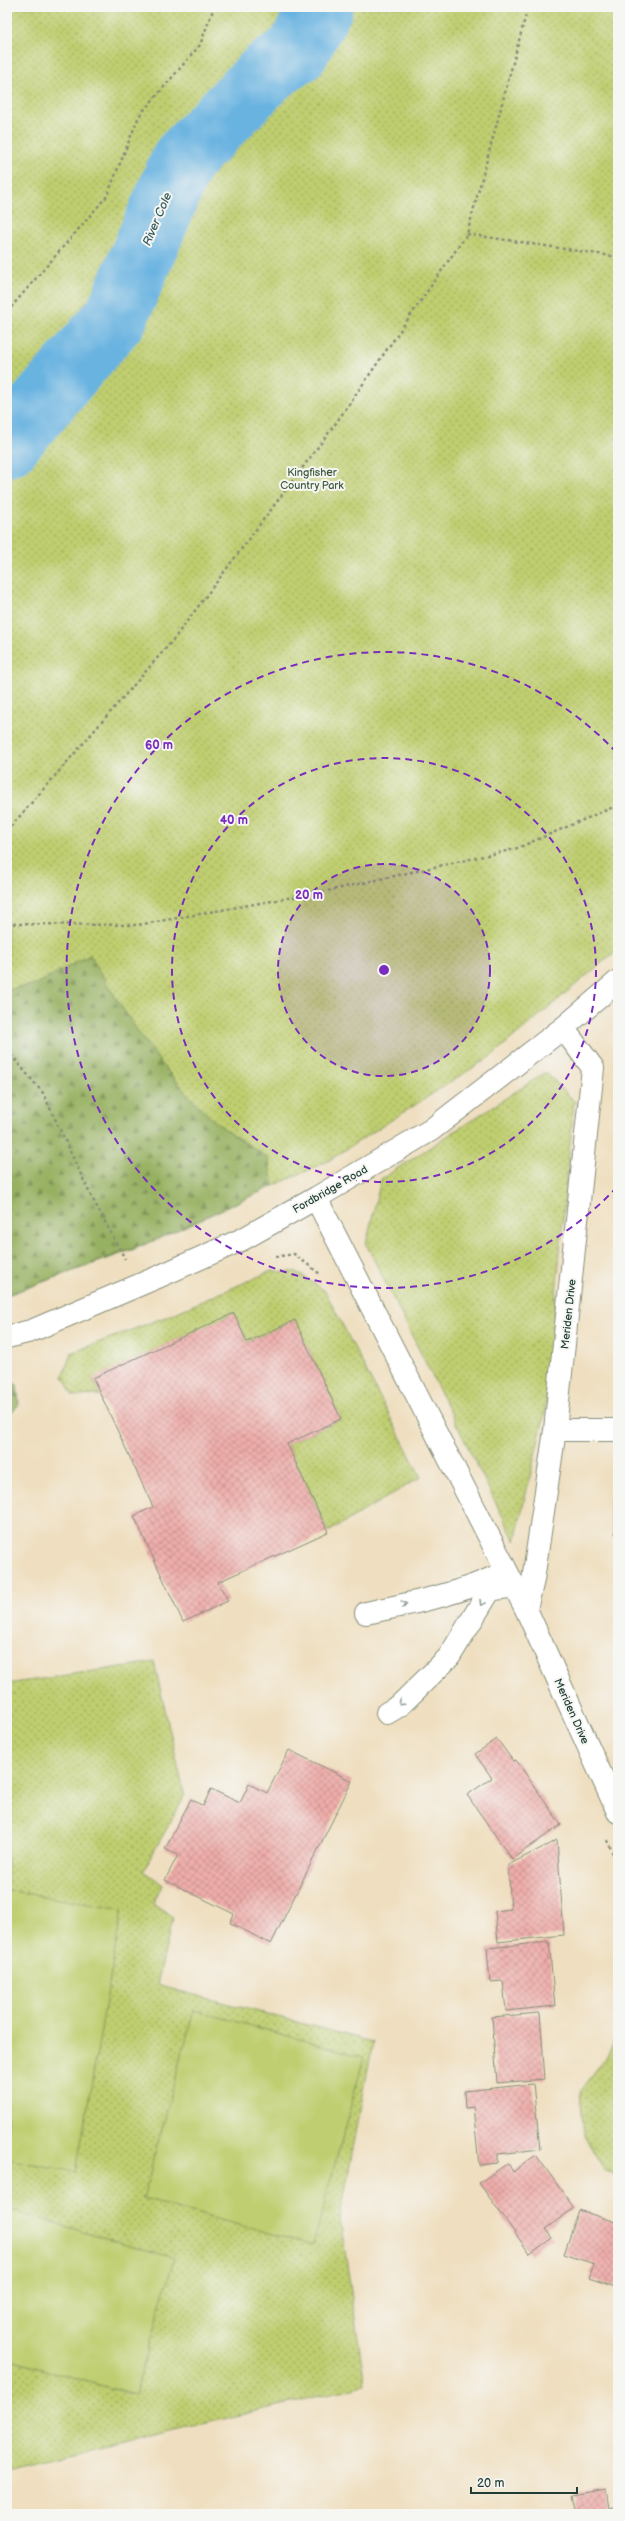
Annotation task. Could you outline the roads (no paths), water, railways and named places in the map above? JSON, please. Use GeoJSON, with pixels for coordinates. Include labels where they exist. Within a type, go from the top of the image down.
{"type":"FeatureCollection","features":[{"type":"Feature","properties":{"kind":"street","name":"Fordbridge Road"},"geometry":{"type":"LineString","coordinates":[[7,1337],[31,1331],[243,1239],[316,1198],[431,1130],[563,1028],[618,981]]}},
{"type":"Feature","properties":{"kind":"street","name":"Meriden Drive"},"geometry":{"type":"LineString","coordinates":[[526,1609],[533,1580],[556,1430],[593,1068],[563,1028]]}},
{"type":"Feature","properties":{"kind":"street","name":"Meriden Drive"},"geometry":{"type":"LineString","coordinates":[[316,1198],[526,1609],[618,1812]]}},
{"type":"Feature","properties":{"kind":"street"},"geometry":{"type":"LineString","coordinates":[[556,1430],[618,1430]]}},
{"type":"Feature","properties":{"kind":"street"},"geometry":{"type":"LineString","coordinates":[[366,1613],[486,1582],[510,1579]]}},
{"type":"Feature","properties":{"kind":"street"},"geometry":{"type":"LineString","coordinates":[[387,1713],[399,1706],[449,1657],[490,1590],[510,1579]]}},
{"type":"Feature","properties":{"kind":"waterway","name":"River Cole"},"geometry":{"type":"LineString","coordinates":[[7,445],[116,317],[183,159],[268,72],[297,52],[321,7]]}},
{"type":"Feature","properties":{"kind":"park label","name":"Kingfisher Country Park"},"geometry":{"type":"Point","coordinates":[312,478]}}]}
